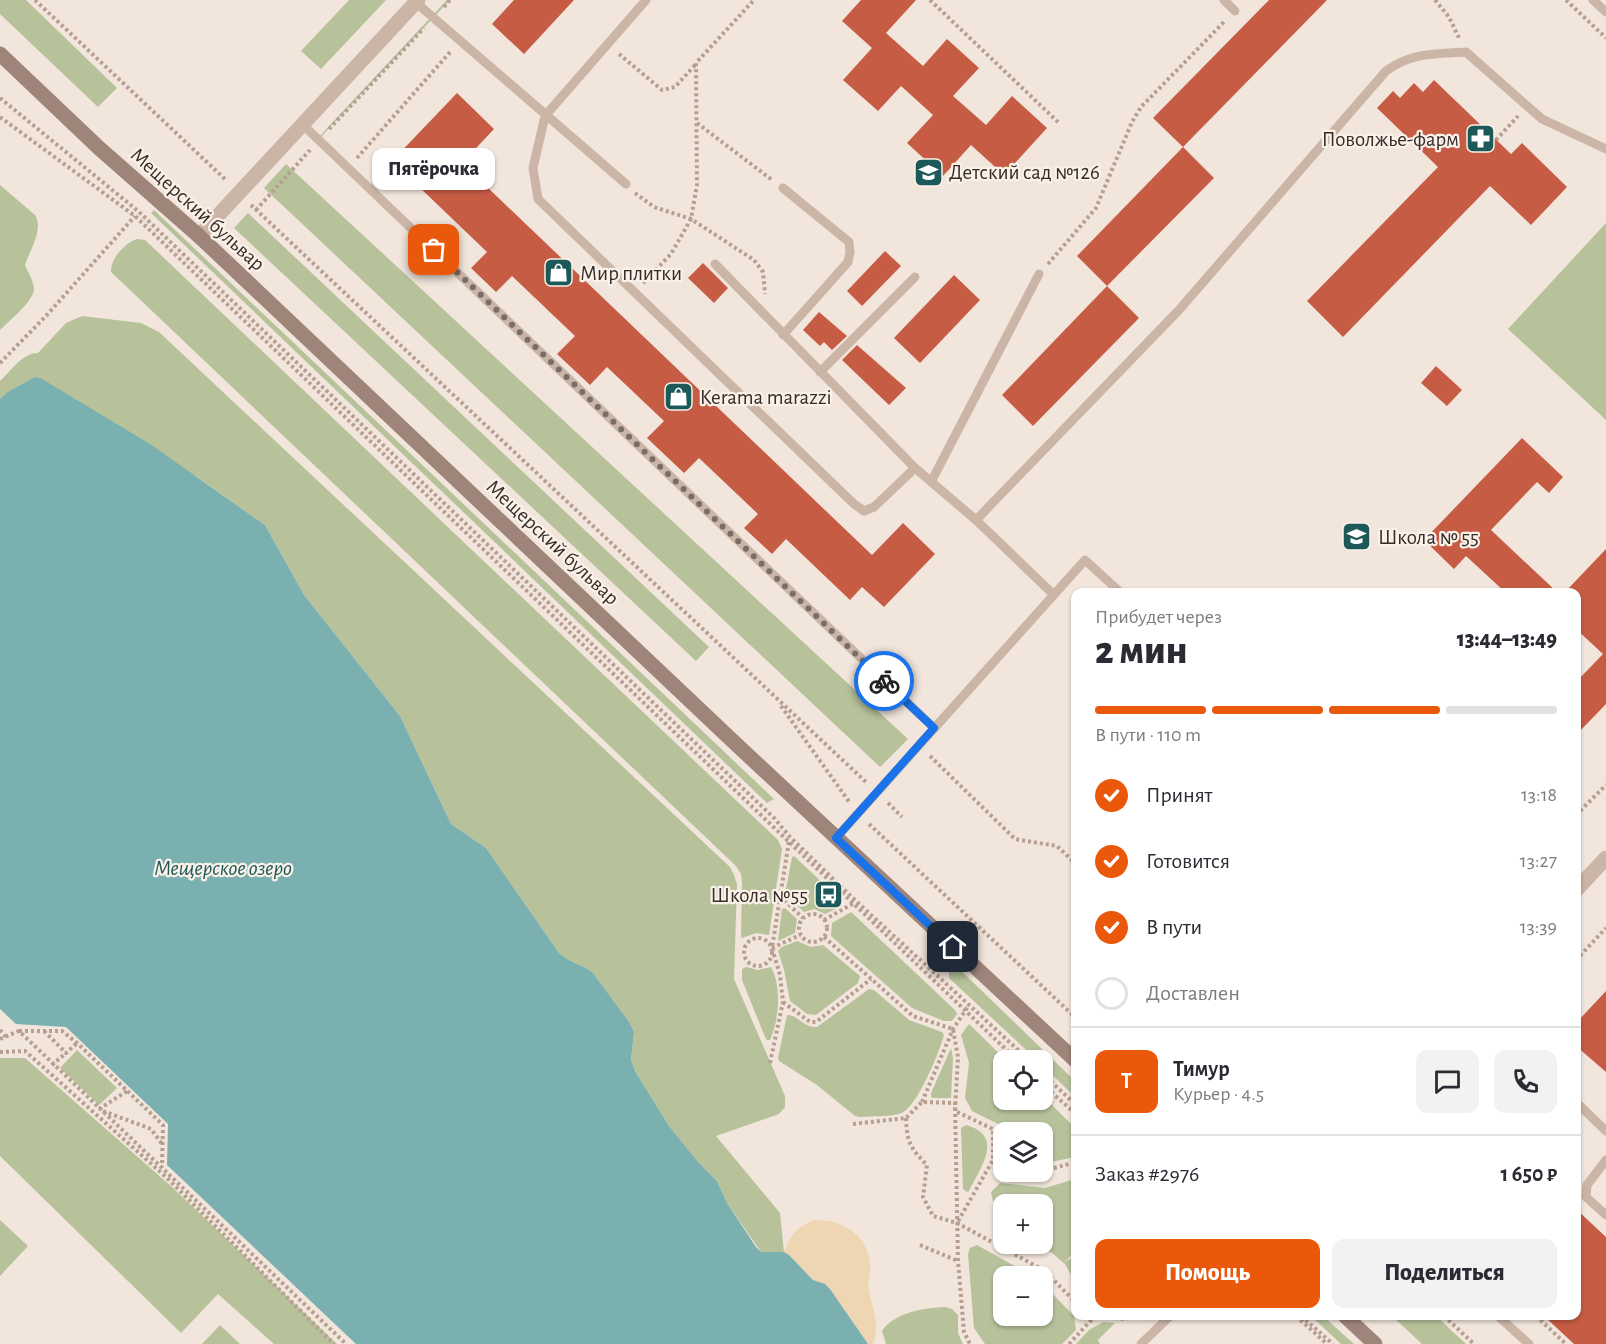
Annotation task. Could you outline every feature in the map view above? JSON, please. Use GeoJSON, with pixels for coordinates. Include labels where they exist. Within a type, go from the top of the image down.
{"type":"FeatureCollection","features":[{"type":"Feature","properties":{"kind":"main road","name":"Мещерский бульвар"},"geometry":{"type":"LineString","coordinates":[[0,54],[99,148],[199,236],[836,838],[1071,1056]]}},
{"type":"Feature","properties":{"kind":"main road"},"geometry":{"type":"LineString","coordinates":[[1350,1320],[1375,1344]]}},
{"type":"Feature","properties":{"kind":"street"},"geometry":{"type":"LineString","coordinates":[[199,236],[416,1]]}},
{"type":"Feature","properties":{"kind":"street"},"geometry":{"type":"LineString","coordinates":[[1581,885],[1606,858]]}},
{"type":"Feature","properties":{"kind":"lane"},"geometry":{"type":"LineString","coordinates":[[646,0],[545,116],[533,168],[538,199],[854,504],[864,511],[874,507],[915,468]]}},
{"type":"Feature","properties":{"kind":"lane"},"geometry":{"type":"LineString","coordinates":[[1224,0],[1235,11]]}},
{"type":"Feature","properties":{"kind":"lane"},"geometry":{"type":"LineString","coordinates":[[1593,0],[1606,12]]}},
{"type":"Feature","properties":{"kind":"lane"},"geometry":{"type":"LineString","coordinates":[[416,1],[545,116],[626,184]]}},
{"type":"Feature","properties":{"kind":"lane"},"geometry":{"type":"LineString","coordinates":[[976,520],[1179,309],[1386,71],[1401,61],[1417,56],[1466,52],[1542,119],[1606,149]]}},
{"type":"Feature","properties":{"kind":"lane"},"geometry":{"type":"LineString","coordinates":[[302,124],[934,728]]}},
{"type":"Feature","properties":{"kind":"lane"},"geometry":{"type":"LineString","coordinates":[[783,188],[849,242],[850,252],[848,262],[783,335]]}},
{"type":"Feature","properties":{"kind":"lane"},"geometry":{"type":"LineString","coordinates":[[715,264],[915,468],[976,520],[1053,594]]}},
{"type":"Feature","properties":{"kind":"lane"},"geometry":{"type":"LineString","coordinates":[[930,482],[1039,274]]}},
{"type":"Feature","properties":{"kind":"lane"},"geometry":{"type":"LineString","coordinates":[[819,372],[915,277]]}},
{"type":"Feature","properties":{"kind":"lane"},"geometry":{"type":"LineString","coordinates":[[836,838],[1085,560],[1116,588]]}},
{"type":"Feature","properties":{"kind":"lane"},"geometry":{"type":"LineString","coordinates":[[1581,1107],[1606,1131]]}},
{"type":"Feature","properties":{"kind":"lane"},"geometry":{"type":"LineString","coordinates":[[1606,1160],[1587,1185],[1586,1197],[1606,1215]]}},
{"type":"Feature","properties":{"kind":"lane"},"geometry":{"type":"LineString","coordinates":[[1141,1344],[1166,1320]]}},
{"type":"Feature","properties":{"kind":"lane"},"geometry":{"type":"LineString","coordinates":[[1502,1320],[1529,1344]]}},
{"type":"Feature","properties":{"kind":"path"},"geometry":{"type":"LineString","coordinates":[[35,0],[877,792]]}},
{"type":"Feature","properties":{"kind":"path"},"geometry":{"type":"LineString","coordinates":[[256,210],[450,0]]}},
{"type":"Feature","properties":{"kind":"path"},"geometry":{"type":"LineString","coordinates":[[608,44],[662,90],[675,87],[754,0]]}},
{"type":"Feature","properties":{"kind":"path"},"geometry":{"type":"LineString","coordinates":[[930,0],[1059,123]]}},
{"type":"Feature","properties":{"kind":"path"},"geometry":{"type":"LineString","coordinates":[[1435,0],[1449,17],[1466,52]]}},
{"type":"Feature","properties":{"kind":"path"},"geometry":{"type":"LineString","coordinates":[[1566,0],[1606,38]]}},
{"type":"Feature","properties":{"kind":"path"},"geometry":{"type":"LineString","coordinates":[[1039,274],[1096,208],[1132,122],[1141,107],[1235,11]]}},
{"type":"Feature","properties":{"kind":"path"},"geometry":{"type":"LineString","coordinates":[[348,167],[459,41]]}},
{"type":"Feature","properties":{"kind":"path"},"geometry":{"type":"LineString","coordinates":[[634,292],[671,254],[691,219],[697,185],[696,63]]}},
{"type":"Feature","properties":{"kind":"path"},"geometry":{"type":"LineString","coordinates":[[0,98],[138,211],[765,810],[789,840],[772,948],[769,961],[761,966],[752,965],[744,955],[748,941],[757,938],[766,940],[772,948],[780,975],[783,1002],[771,1063]]}},
{"type":"Feature","properties":{"kind":"path"},"geometry":{"type":"LineString","coordinates":[[1496,140],[1527,106]]}},
{"type":"Feature","properties":{"kind":"path"},"geometry":{"type":"LineString","coordinates":[[0,117],[135,216],[1006,1050]]}},
{"type":"Feature","properties":{"kind":"path"},"geometry":{"type":"LineString","coordinates":[[697,122],[783,188]]}},
{"type":"Feature","properties":{"kind":"path"},"geometry":{"type":"LineString","coordinates":[[626,184],[640,198],[654,207],[691,219],[754,260],[763,272],[766,292],[763,315]]}},
{"type":"Feature","properties":{"kind":"path"},"geometry":{"type":"LineString","coordinates":[[0,363],[46,316],[138,211]]}},
{"type":"Feature","properties":{"kind":"path"},"geometry":{"type":"LineString","coordinates":[[776,698],[858,813],[1071,1013]]}},
{"type":"Feature","properties":{"kind":"path"},"geometry":{"type":"LineString","coordinates":[[918,746],[1015,839],[1057,846],[1071,859]]}},
{"type":"Feature","properties":{"kind":"path"},"geometry":{"type":"LineString","coordinates":[[1581,810],[1606,785]]}},
{"type":"Feature","properties":{"kind":"path"},"geometry":{"type":"LineString","coordinates":[[780,896],[803,918]]}},
{"type":"Feature","properties":{"kind":"path"},"geometry":{"type":"LineString","coordinates":[[824,920],[855,903]]}},
{"type":"Feature","properties":{"kind":"path"},"geometry":{"type":"LineString","coordinates":[[855,903],[1018,1050]]}},
{"type":"Feature","properties":{"kind":"path"},"geometry":{"type":"LineString","coordinates":[[816,914],[824,920],[827,929],[824,937],[812,942],[800,935],[799,926],[807,915],[816,914]]}},
{"type":"Feature","properties":{"kind":"path"},"geometry":{"type":"LineString","coordinates":[[1581,955],[1606,928]]}},
{"type":"Feature","properties":{"kind":"path"},"geometry":{"type":"LineString","coordinates":[[772,948],[800,935]]}},
{"type":"Feature","properties":{"kind":"path"},"geometry":{"type":"LineString","coordinates":[[824,937],[913,1016],[953,1029]]}},
{"type":"Feature","properties":{"kind":"path"},"geometry":{"type":"LineString","coordinates":[[783,1002],[810,1022],[816,1022],[871,979]]}},
{"type":"Feature","properties":{"kind":"path"},"geometry":{"type":"LineString","coordinates":[[853,1124],[906,1118],[922,1102],[953,1029],[969,1005]]}},
{"type":"Feature","properties":{"kind":"path"},"geometry":{"type":"LineString","coordinates":[[953,1029],[958,1057],[955,1111]]}},
{"type":"Feature","properties":{"kind":"path"},"geometry":{"type":"LineString","coordinates":[[0,1030],[6,1037]]}},
{"type":"Feature","properties":{"kind":"path"},"geometry":{"type":"LineString","coordinates":[[44,1030],[66,1053]]}},
{"type":"Feature","properties":{"kind":"path"},"geometry":{"type":"LineString","coordinates":[[20,1031],[52,1065],[346,1344]]}},
{"type":"Feature","properties":{"kind":"path"},"geometry":{"type":"LineString","coordinates":[[0,1039],[20,1031],[62,1031],[163,1125],[162,1168]]}},
{"type":"Feature","properties":{"kind":"path"},"geometry":{"type":"LineString","coordinates":[[52,1065],[77,1043]]}},
{"type":"Feature","properties":{"kind":"path"},"geometry":{"type":"LineString","coordinates":[[0,1052],[25,1051],[167,1178],[334,1344]]}},
{"type":"Feature","properties":{"kind":"path"},"geometry":{"type":"LineString","coordinates":[[1053,1084],[1071,1100]]}},
{"type":"Feature","properties":{"kind":"path"},"geometry":{"type":"LineString","coordinates":[[99,1109],[127,1091]]}},
{"type":"Feature","properties":{"kind":"path"},"geometry":{"type":"LineString","coordinates":[[1053,1094],[1071,1110]]}},
{"type":"Feature","properties":{"kind":"path"},"geometry":{"type":"LineString","coordinates":[[922,1102],[955,1103],[958,1261],[964,1332],[970,1344]]}},
{"type":"Feature","properties":{"kind":"path"},"geometry":{"type":"LineString","coordinates":[[99,1109],[151,1129],[163,1145]]}},
{"type":"Feature","properties":{"kind":"path"},"geometry":{"type":"LineString","coordinates":[[955,1111],[993,1129]]}},
{"type":"Feature","properties":{"kind":"path"},"geometry":{"type":"LineString","coordinates":[[906,1118],[907,1133],[913,1151],[927,1165],[923,1197],[933,1216],[957,1223],[1045,1271],[1071,1299]]}},
{"type":"Feature","properties":{"kind":"path"},"geometry":{"type":"LineString","coordinates":[[957,1223],[993,1160]]}},
{"type":"Feature","properties":{"kind":"path"},"geometry":{"type":"LineString","coordinates":[[1053,1168],[1071,1163]]}},
{"type":"Feature","properties":{"kind":"path"},"geometry":{"type":"LineString","coordinates":[[920,1245],[958,1261]]}},
{"type":"Feature","properties":{"kind":"path"},"geometry":{"type":"LineString","coordinates":[[1069,1344],[1090,1320]]}},
{"type":"Feature","properties":{"kind":"path"},"geometry":{"type":"LineString","coordinates":[[1300,1320],[1327,1344]]}},
{"type":"Feature","properties":{"kind":"path"},"geometry":{"type":"LineString","coordinates":[[1306,1320],[1333,1344]]}},
{"type":"Feature","properties":{"kind":"path"},"geometry":{"type":"LineString","coordinates":[[1448,1320],[1474,1344]]}},
{"type":"Feature","properties":{"kind":"path"},"geometry":{"type":"LineString","coordinates":[[1540,1320],[1566,1344]]}},
{"type":"Feature","properties":{"kind":"green space"},"geometry":{"type":"Polygon","coordinates":[[[0,0],[26,0],[117,88],[98,107],[0,14],[0,0]]]}},
{"type":"Feature","properties":{"kind":"green space"},"geometry":{"type":"Polygon","coordinates":[[[349,0],[386,0],[321,69],[301,51],[349,0]]]}},
{"type":"Feature","properties":{"kind":"green space"},"geometry":{"type":"Polygon","coordinates":[[[447,0],[450,0],[319,139],[318,138],[447,0]]]}},
{"type":"Feature","properties":{"kind":"green space"},"geometry":{"type":"Polygon","coordinates":[[[286,164],[908,739],[880,767],[264,188],[286,164]]]}},
{"type":"Feature","properties":{"kind":"green space"},"geometry":{"type":"Polygon","coordinates":[[[0,185],[35,215],[38,227],[25,265],[33,282],[33,293],[21,310],[0,330],[0,185]]]}},
{"type":"Feature","properties":{"kind":"green space"},"geometry":{"type":"Polygon","coordinates":[[[154,210],[774,799],[767,803],[151,213],[154,210]]]}},
{"type":"Feature","properties":{"kind":"green space"},"geometry":{"type":"Polygon","coordinates":[[[248,213],[709,647],[696,661],[234,228],[248,213]]]}},
{"type":"Feature","properties":{"kind":"green space"},"geometry":{"type":"Polygon","coordinates":[[[1606,223],[1606,420],[1508,329],[1606,223]]]}},
{"type":"Feature","properties":{"kind":"green space"},"geometry":{"type":"Polygon","coordinates":[[[137,239],[145,240],[778,840],[782,849],[769,935],[756,933],[742,938],[741,936],[742,882],[741,874],[736,866],[111,272],[113,262],[119,252],[137,239]]]}},
{"type":"Feature","properties":{"kind":"green space"},"geometry":{"type":"Polygon","coordinates":[[[82,316],[141,323],[159,332],[730,867],[737,884],[734,979],[785,1096],[785,1107],[779,1114],[716,1136],[780,1213],[784,1252],[761,1252],[727,1203],[717,1181],[669,1126],[635,1071],[631,1060],[634,1032],[630,1023],[593,973],[559,953],[486,848],[451,824],[400,716],[304,595],[265,525],[196,476],[0,399],[0,381],[22,359],[38,353],[66,323],[82,316]]]}},
{"type":"Feature","properties":{"kind":"green space"},"geometry":{"type":"Polygon","coordinates":[[[794,856],[842,901],[842,906],[825,914],[814,909],[804,912],[785,894],[794,856]]]}},
{"type":"Feature","properties":{"kind":"green space"},"geometry":{"type":"Polygon","coordinates":[[[785,908],[797,919],[795,933],[778,941],[782,909],[785,908]]]}},
{"type":"Feature","properties":{"kind":"green space"},"geometry":{"type":"Polygon","coordinates":[[[851,912],[955,1010],[957,1014],[952,1021],[944,1021],[912,1008],[831,936],[832,923],[851,912]]]}},
{"type":"Feature","properties":{"kind":"green space"},"geometry":{"type":"Polygon","coordinates":[[[797,941],[811,947],[823,945],[860,976],[858,983],[816,1015],[807,1014],[790,1001],[778,951],[797,941]]]}},
{"type":"Feature","properties":{"kind":"green space"},"geometry":{"type":"Polygon","coordinates":[[[949,959],[1043,1050],[1026,1050],[949,978],[949,959]]]}},
{"type":"Feature","properties":{"kind":"green space"},"geometry":{"type":"Polygon","coordinates":[[[746,967],[758,970],[771,967],[777,984],[776,1023],[770,1040],[765,1037],[742,980],[742,969],[746,967]]]}},
{"type":"Feature","properties":{"kind":"green space"},"geometry":{"type":"Polygon","coordinates":[[[869,989],[874,990],[909,1020],[942,1032],[944,1035],[921,1090],[908,1109],[902,1113],[887,1116],[860,1117],[855,1116],[817,1085],[779,1061],[778,1058],[787,1015],[795,1017],[808,1026],[817,1027],[869,989]]]}},
{"type":"Feature","properties":{"kind":"green space"},"geometry":{"type":"Polygon","coordinates":[[[969,1024],[996,1050],[993,1050],[993,1110],[1053,1110],[1053,1106],[1071,1124],[1071,1158],[1053,1162],[1053,1122],[994,1122],[972,1111],[965,1098],[969,1063],[961,1035],[969,1024]]]}},
{"type":"Feature","properties":{"kind":"green space"},"geometry":{"type":"Polygon","coordinates":[[[951,1048],[953,1058],[951,1098],[933,1098],[931,1093],[951,1048]]]}},
{"type":"Feature","properties":{"kind":"green space"},"geometry":{"type":"Polygon","coordinates":[[[77,1050],[117,1088],[99,1105],[60,1068],[77,1050]]]}},
{"type":"Feature","properties":{"kind":"green space"},"geometry":{"type":"Polygon","coordinates":[[[0,1058],[25,1058],[172,1187],[337,1344],[274,1344],[218,1294],[181,1333],[0,1156],[0,1058]]]}},
{"type":"Feature","properties":{"kind":"green space"},"geometry":{"type":"Polygon","coordinates":[[[1053,1060],[1071,1077],[1071,1093],[1053,1076],[1053,1060]]]}},
{"type":"Feature","properties":{"kind":"green space"},"geometry":{"type":"Polygon","coordinates":[[[966,1125],[978,1130],[985,1137],[987,1144],[984,1162],[967,1192],[963,1189],[961,1128],[966,1125]]]}},
{"type":"Feature","properties":{"kind":"green space"},"geometry":{"type":"Polygon","coordinates":[[[1071,1180],[1071,1255],[1065,1262],[1071,1258],[1071,1275],[1065,1264],[1053,1254],[1053,1194],[993,1194],[993,1201],[991,1192],[1000,1183],[1045,1188],[1071,1180]]]}},
{"type":"Feature","properties":{"kind":"green space"},"geometry":{"type":"Polygon","coordinates":[[[0,1220],[28,1246],[0,1276],[0,1220]]]}},
{"type":"Feature","properties":{"kind":"green space"},"geometry":{"type":"Polygon","coordinates":[[[977,1245],[1015,1266],[993,1266],[993,1326],[1053,1326],[1053,1294],[1071,1313],[1071,1320],[1075,1320],[1076,1330],[1062,1344],[985,1344],[974,1328],[968,1254],[970,1248],[977,1245]]]}},
{"type":"Feature","properties":{"kind":"green space"},"geometry":{"type":"Polygon","coordinates":[[[945,1307],[952,1309],[958,1315],[958,1333],[963,1344],[886,1344],[882,1331],[894,1319],[910,1312],[945,1307]]]}},
{"type":"Feature","properties":{"kind":"green space"},"geometry":{"type":"Polygon","coordinates":[[[1315,1320],[1327,1320],[1354,1344],[1341,1344],[1315,1320]]]}},
{"type":"Feature","properties":{"kind":"green space"},"geometry":{"type":"Polygon","coordinates":[[[1396,1320],[1440,1320],[1466,1344],[1422,1344],[1396,1320]]]}},
{"type":"Feature","properties":{"kind":"green space"},"geometry":{"type":"Polygon","coordinates":[[[1103,1322],[1115,1323],[1098,1340],[1100,1344],[1076,1344],[1089,1330],[1103,1322]]]}},
{"type":"Feature","properties":{"kind":"green space"},"geometry":{"type":"Polygon","coordinates":[[[220,1325],[240,1344],[202,1344],[220,1325]]]}},
{"type":"Feature","properties":{"kind":"sand"},"geometry":{"type":"Polygon","coordinates":[[[815,1220],[844,1226],[853,1231],[865,1246],[870,1266],[869,1286],[876,1322],[873,1344],[868,1344],[830,1289],[825,1284],[814,1281],[784,1252],[795,1232],[815,1220]]]}},
{"type":"Feature","properties":{"kind":"water","name":"Мещерское озеро"},"geometry":{"type":"Polygon","coordinates":[[[35,377],[150,444],[265,525],[304,595],[400,716],[451,824],[486,848],[559,953],[593,973],[630,1023],[634,1032],[631,1060],[635,1071],[669,1126],[717,1181],[727,1203],[756,1247],[761,1252],[784,1252],[813,1280],[825,1284],[868,1344],[356,1344],[167,1165],[168,1124],[66,1027],[16,1024],[0,1009],[0,399],[35,377]]]}},
{"type":"Feature","properties":{"kind":"building"},"geometry":{"type":"Polygon","coordinates":[[[514,0],[574,0],[524,54],[492,24],[514,0]]]}},
{"type":"Feature","properties":{"kind":"building"},"geometry":{"type":"Polygon","coordinates":[[[861,0],[916,0],[886,33],[923,66],[947,39],[979,68],[953,96],[986,125],[1012,96],[1047,128],[1004,175],[971,145],[943,176],[907,143],[933,115],[901,86],[878,111],[843,80],[872,48],[842,21],[861,0]]]}},
{"type":"Feature","properties":{"kind":"building"},"geometry":{"type":"Polygon","coordinates":[[[1269,0],[1327,0],[1183,147],[1153,118],[1269,0]]]}},
{"type":"Feature","properties":{"kind":"building"},"geometry":{"type":"Polygon","coordinates":[[[1434,80],[1511,154],[1522,143],[1567,187],[1531,225],[1490,186],[1343,337],[1307,301],[1438,167],[1377,108],[1393,91],[1400,98],[1414,83],[1423,92],[1434,80]]]}},
{"type":"Feature","properties":{"kind":"building"},"geometry":{"type":"Polygon","coordinates":[[[457,93],[494,129],[462,163],[872,555],[903,523],[935,554],[884,607],[862,587],[850,600],[786,539],[772,554],[744,528],[758,514],[699,458],[684,473],[647,438],[664,421],[607,367],[590,385],[557,354],[575,336],[512,276],[496,292],[471,268],[487,252],[392,161],[457,93]]]}},
{"type":"Feature","properties":{"kind":"building"},"geometry":{"type":"Polygon","coordinates":[[[1183,147],[1214,178],[1107,286],[1077,256],[1183,147]]]}},
{"type":"Feature","properties":{"kind":"building"},"geometry":{"type":"Polygon","coordinates":[[[885,251],[901,266],[862,306],[847,291],[885,251]]]}},
{"type":"Feature","properties":{"kind":"building"},"geometry":{"type":"Polygon","coordinates":[[[703,263],[728,288],[714,303],[688,278],[703,263]]]}},
{"type":"Feature","properties":{"kind":"building"},"geometry":{"type":"Polygon","coordinates":[[[954,275],[980,300],[920,363],[894,338],[954,275]]]}},
{"type":"Feature","properties":{"kind":"building"},"geometry":{"type":"Polygon","coordinates":[[[1107,286],[1139,318],[1033,426],[1002,395],[1107,286]]]}},
{"type":"Feature","properties":{"kind":"building"},"geometry":{"type":"Polygon","coordinates":[[[819,312],[847,336],[832,350],[824,342],[820,346],[803,330],[819,312]]]}},
{"type":"Feature","properties":{"kind":"building"},"geometry":{"type":"Polygon","coordinates":[[[857,345],[906,388],[889,405],[842,360],[857,345]]]}},
{"type":"Feature","properties":{"kind":"building"},"geometry":{"type":"Polygon","coordinates":[[[1436,366],[1462,390],[1447,406],[1421,383],[1436,366]]]}},
{"type":"Feature","properties":{"kind":"building"},"geometry":{"type":"Polygon","coordinates":[[[1522,438],[1563,477],[1549,493],[1537,482],[1491,530],[1553,588],[1501,588],[1466,556],[1454,569],[1424,540],[1522,438]]]}},
{"type":"Feature","properties":{"kind":"building"},"geometry":{"type":"Polygon","coordinates":[[[1606,549],[1606,704],[1581,730],[1581,677],[1603,654],[1581,634],[1581,588],[1569,588],[1606,549]]]}},
{"type":"Feature","properties":{"kind":"building"},"geometry":{"type":"Polygon","coordinates":[[[1606,991],[1606,1072],[1581,1050],[1581,1018],[1606,991]]]}},
{"type":"Feature","properties":{"kind":"building"},"geometry":{"type":"Polygon","coordinates":[[[1581,1214],[1606,1237],[1606,1344],[1574,1344],[1548,1320],[1581,1320],[1581,1214]]]}},
{"type":"Feature","properties":{"kind":"way so far"},"geometry":{"type":"LineString","coordinates":[[434,250],[884,681]]}},
{"type":"Feature","properties":{"kind":"place","name":"Поволжье-фарм"},"geometry":{"type":"Point","coordinates":[1480,139]}},
{"type":"Feature","properties":{"kind":"place","name":"Детский сад №126"},"geometry":{"type":"Point","coordinates":[928,172]}},
{"type":"Feature","properties":{"kind":"place","name":"Пятёрочка"},"geometry":{"type":"Point","coordinates":[434,250]}},
{"type":"Feature","properties":{"kind":"place","name":"Мир плитки"},"geometry":{"type":"Point","coordinates":[559,273]}},
{"type":"Feature","properties":{"kind":"place","name":"Kerama marazzi"},"geometry":{"type":"Point","coordinates":[679,397]}},
{"type":"Feature","properties":{"kind":"place","name":"Школа № 55"},"geometry":{"type":"Point","coordinates":[1357,537]}},
{"type":"Feature","properties":{"kind":"place","name":"Школа №55"},"geometry":{"type":"Point","coordinates":[829,895]}},
{"type":"Feature","properties":{"kind":"route"},"geometry":{"type":"LineString","coordinates":[[884,681],[934,728],[836,838],[953,947]]}}]}
